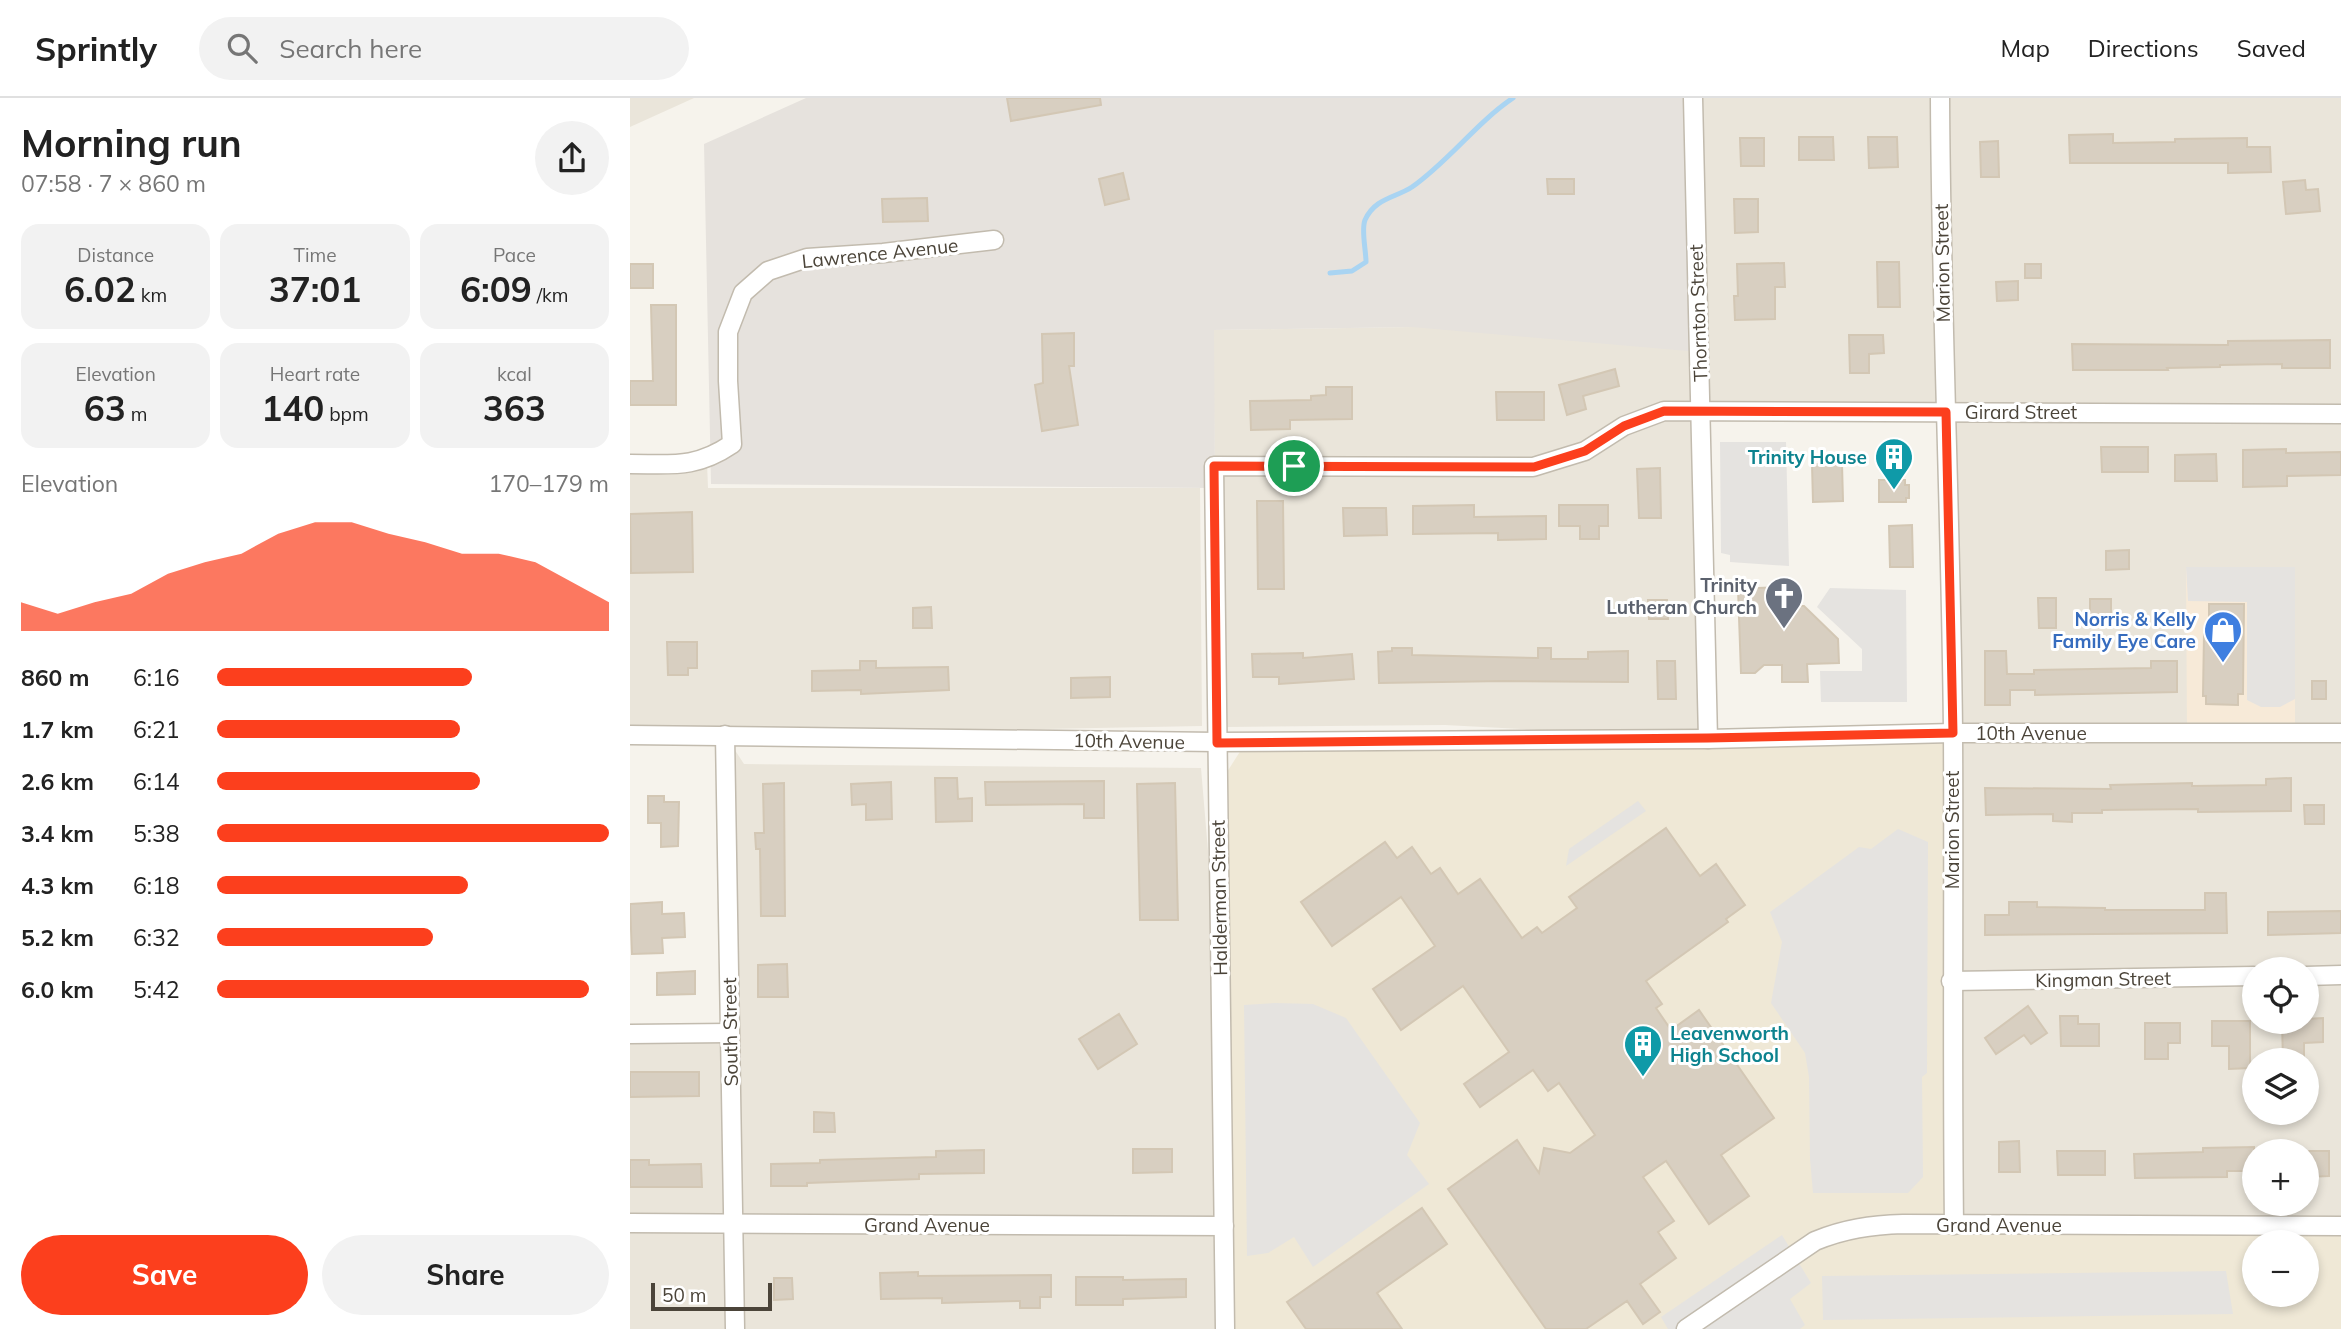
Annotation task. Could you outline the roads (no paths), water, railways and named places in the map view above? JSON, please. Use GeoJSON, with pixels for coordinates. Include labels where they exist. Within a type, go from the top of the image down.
{"type":"FeatureCollection","features":[{"type":"Feature","properties":{"kind":"street","name":"Thornton Street"},"geometry":{"type":"LineString","coordinates":[[1693,98],[1708,738]]}},
{"type":"Feature","properties":{"kind":"street","name":"Marion Street"},"geometry":{"type":"LineString","coordinates":[[1940,98],[1941,253],[1953,733],[1951,981],[1954,1225]]}},
{"type":"Feature","properties":{"kind":"street","name":"Lawrence Avenue"},"geometry":{"type":"LineString","coordinates":[[630,464],[698,462],[715,456],[732,444],[728,332],[743,293],[768,271],[807,258],[883,253],[994,240]]}},
{"type":"Feature","properties":{"kind":"street","name":"Halderman Street"},"geometry":{"type":"LineString","coordinates":[[1225,1329],[1214,466],[1534,467],[1585,451],[1624,426],[1664,411],[1701,411]]}},
{"type":"Feature","properties":{"kind":"street","name":"Girard Street"},"geometry":{"type":"LineString","coordinates":[[1701,411],[2341,414]]}},
{"type":"Feature","properties":{"kind":"street","name":"10th Avenue"},"geometry":{"type":"LineString","coordinates":[[630,735],[1217,743],[1953,733],[2341,733]]}},
{"type":"Feature","properties":{"kind":"street","name":"South Street"},"geometry":{"type":"LineString","coordinates":[[725,735],[735,1329]]}},
{"type":"Feature","properties":{"kind":"street"},"geometry":{"type":"LineString","coordinates":[[2319,976],[2341,975]]}},
{"type":"Feature","properties":{"kind":"street","name":"Kingman Street"},"geometry":{"type":"LineString","coordinates":[[1951,981],[2242,976]]}},
{"type":"Feature","properties":{"kind":"street"},"geometry":{"type":"LineString","coordinates":[[630,1034],[729,1033]]}},
{"type":"Feature","properties":{"kind":"street","name":"Grand Avenue"},"geometry":{"type":"LineString","coordinates":[[630,1223],[1224,1226]]}},
{"type":"Feature","properties":{"kind":"street","name":"Grand Avenue"},"geometry":{"type":"LineString","coordinates":[[1686,1329],[1815,1241],[1838,1231],[1866,1226],[2341,1226]]}},
{"type":"Feature","properties":{"kind":"waterway"},"geometry":{"type":"LineString","coordinates":[[1330,273],[1352,271],[1366,262],[1364,224],[1374,207],[1406,191],[1425,177],[1513,98]]}},
{"type":"Feature","properties":{"kind":"place","name":"Trinity House"},"geometry":{"type":"Point","coordinates":[1894,491]}},
{"type":"Feature","properties":{"kind":"place","name":"Trinity Lutheran Church"},"geometry":{"type":"Point","coordinates":[1784,630]}},
{"type":"Feature","properties":{"kind":"place","name":"Norris & Kelly Family Eye Care"},"geometry":{"type":"Point","coordinates":[2223,664]}},
{"type":"Feature","properties":{"kind":"place","name":"Leavenworth High School"},"geometry":{"type":"Point","coordinates":[1643,1078]}}]}
